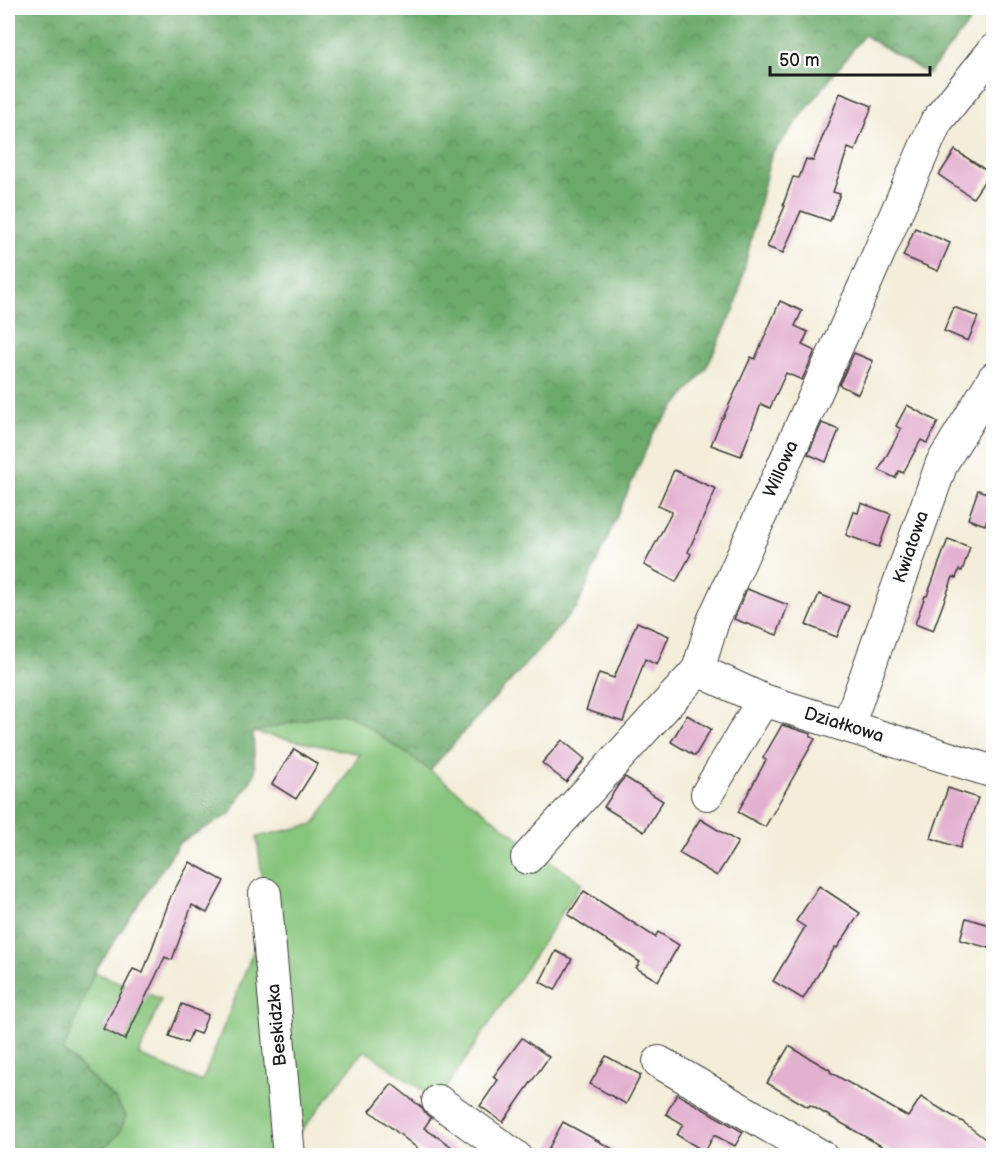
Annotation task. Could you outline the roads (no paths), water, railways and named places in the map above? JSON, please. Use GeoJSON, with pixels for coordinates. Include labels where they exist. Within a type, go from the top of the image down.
{"type":"FeatureCollection","features":[{"type":"Feature","properties":{"kind":"street","name":"Willowa"},"geometry":{"type":"LineString","coordinates":[[527,858],[698,670],[713,621],[936,122],[993,50]]}},
{"type":"Feature","properties":{"kind":"street","name":"Kwiatowa"},"geometry":{"type":"LineString","coordinates":[[848,726],[942,463],[993,378]]}},
{"type":"Feature","properties":{"kind":"street","name":"Działkowa"},"geometry":{"type":"LineString","coordinates":[[698,670],[763,700],[993,772]]}},
{"type":"Feature","properties":{"kind":"street"},"geometry":{"type":"LineString","coordinates":[[707,794],[763,700]]}},
{"type":"Feature","properties":{"kind":"street","name":"Beskidzka"},"geometry":{"type":"LineString","coordinates":[[265,894],[289,1155]]}},
{"type":"Feature","properties":{"kind":"street"},"geometry":{"type":"LineString","coordinates":[[659,1062],[821,1155]]}},
{"type":"Feature","properties":{"kind":"street"},"geometry":{"type":"LineString","coordinates":[[438,1101],[515,1155]]}}]}
